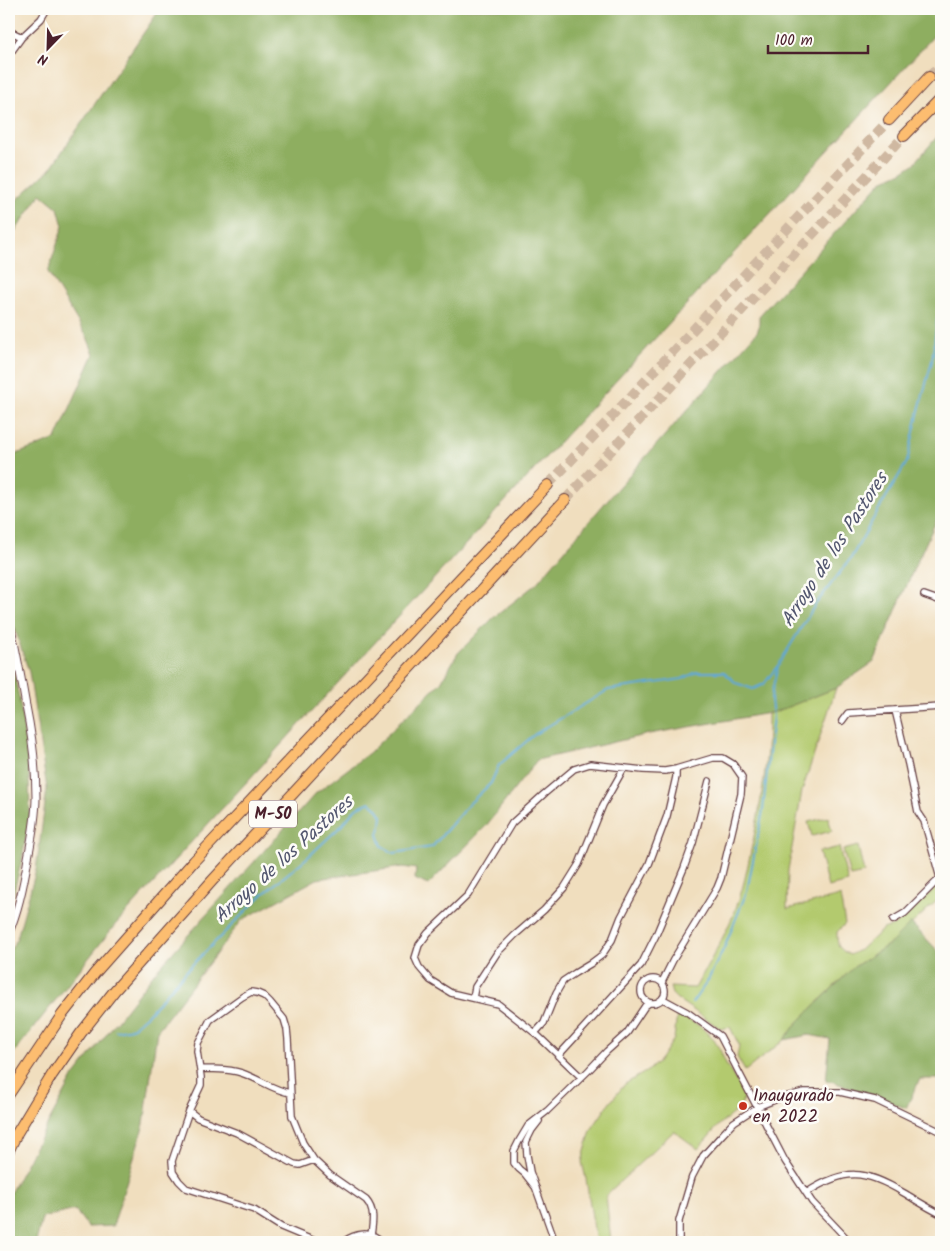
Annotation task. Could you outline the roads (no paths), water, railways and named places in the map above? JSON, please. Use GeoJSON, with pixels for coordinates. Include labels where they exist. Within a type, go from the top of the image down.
{"type":"FeatureCollection","features":[{"type":"Feature","properties":{"kind":"highway"},"geometry":{"type":"LineString","coordinates":[[889,120],[929,77]]}},
{"type":"Feature","properties":{"kind":"highway"},"geometry":{"type":"LineString","coordinates":[[904,136],[941,98]]}},
{"type":"Feature","properties":{"kind":"highway","name":"M-50"},"geometry":{"type":"LineString","coordinates":[[9,1094],[67,1008],[95,973],[194,860],[548,485]]}},
{"type":"Feature","properties":{"kind":"highway","name":"M-50"},"geometry":{"type":"LineString","coordinates":[[9,1150],[17,1133],[52,1075],[81,1033],[115,990],[212,881],[565,500]]}},
{"type":"Feature","properties":{"kind":"street"},"geometry":{"type":"LineString","coordinates":[[9,55],[22,37],[41,19],[47,9]]}},
{"type":"Feature","properties":{"kind":"street"},"geometry":{"type":"LineString","coordinates":[[9,31],[22,37]]}},
{"type":"Feature","properties":{"kind":"street"},"geometry":{"type":"LineString","coordinates":[[924,595],[941,601]]}},
{"type":"Feature","properties":{"kind":"street"},"geometry":{"type":"LineString","coordinates":[[9,620],[30,726],[35,764],[36,800],[20,901],[9,932]]}},
{"type":"Feature","properties":{"kind":"street"},"geometry":{"type":"LineString","coordinates":[[842,721],[848,713],[941,707]]}},
{"type":"Feature","properties":{"kind":"street"},"geometry":{"type":"LineString","coordinates":[[893,920],[905,913],[941,878],[924,821],[918,812],[895,710]]}},
{"type":"Feature","properties":{"kind":"street"},"geometry":{"type":"LineString","coordinates":[[581,1077],[535,1033],[498,1004],[451,993],[430,980],[419,967],[416,958],[419,945],[428,933],[468,895],[512,823],[574,769],[590,764],[665,771],[713,758],[723,758],[733,764],[742,776],[741,794],[721,878],[717,888],[672,960],[662,982]]}},
{"type":"Feature","properties":{"kind":"street"},"geometry":{"type":"LineString","coordinates":[[473,998],[475,987],[497,953],[514,935],[544,910],[564,888],[579,864],[604,805],[624,768]]}},
{"type":"Feature","properties":{"kind":"street"},"geometry":{"type":"LineString","coordinates":[[535,1033],[544,1024],[556,993],[563,981],[602,955],[612,940],[621,917],[649,864],[667,816],[676,777],[676,769]]}},
{"type":"Feature","properties":{"kind":"street"},"geometry":{"type":"LineString","coordinates":[[558,1056],[641,964],[656,935],[693,843],[709,782]]}},
{"type":"Feature","properties":{"kind":"street"},"geometry":{"type":"LineString","coordinates":[[655,979],[662,982],[666,990],[663,999],[657,1003],[649,1003],[643,999],[640,992],[642,985],[648,980],[655,979]]}},
{"type":"Feature","properties":{"kind":"street"},"geometry":{"type":"LineString","coordinates":[[317,1242],[281,1227],[254,1210],[186,1188],[178,1181],[173,1172],[172,1161],[200,1085],[198,1043],[210,1020],[251,992],[264,996],[284,1019],[288,1039],[292,1116],[303,1143],[314,1160],[330,1175],[370,1204],[373,1212],[372,1235]]}},
{"type":"Feature","properties":{"kind":"street"},"geometry":{"type":"LineString","coordinates":[[663,999],[687,1012],[720,1036],[785,1160],[812,1202],[850,1242]]}},
{"type":"Feature","properties":{"kind":"street"},"geometry":{"type":"LineString","coordinates":[[536,1188],[514,1163],[514,1151],[518,1141],[528,1126],[547,1111],[627,1033],[649,1003]]}},
{"type":"Feature","properties":{"kind":"street"},"geometry":{"type":"LineString","coordinates":[[200,1069],[214,1069],[244,1074],[276,1089],[290,1093]]}},
{"type":"Feature","properties":{"kind":"street"},"geometry":{"type":"LineString","coordinates":[[679,1242],[679,1221],[692,1177],[703,1156],[734,1122],[757,1107],[777,1099],[804,1092],[840,1092],[875,1100],[941,1132]]}},
{"type":"Feature","properties":{"kind":"street"},"geometry":{"type":"LineString","coordinates":[[189,1111],[198,1118],[237,1133],[294,1164],[300,1165],[314,1160]]}},
{"type":"Feature","properties":{"kind":"street"},"geometry":{"type":"LineString","coordinates":[[547,1111],[532,1130],[526,1142],[526,1155],[530,1172],[555,1242]]}},
{"type":"Feature","properties":{"kind":"street"},"geometry":{"type":"LineString","coordinates":[[806,1193],[833,1178],[849,1174],[867,1176],[883,1182],[941,1214]]}},
{"type":"Feature","properties":{"kind":"street"},"geometry":{"type":"LineString","coordinates":[[343,1242],[361,1233],[372,1235],[382,1242]]}},
{"type":"Feature","properties":{"kind":"waterway","name":"Arroyo de los Pastores"},"geometry":{"type":"LineString","coordinates":[[116,1031],[132,1028],[148,1014],[192,965],[263,894],[308,857],[343,824],[356,808],[370,802],[377,808],[382,816],[378,834],[382,846],[394,853],[432,847],[469,804],[491,783],[499,765],[535,734],[608,690],[682,679],[697,672],[724,672],[736,683],[753,689],[764,684],[779,664],[815,605],[851,558],[907,462],[932,361],[941,303]]}},
{"type":"Feature","properties":{"kind":"waterway","name":"Arroyo de los Pastores"},"geometry":{"type":"LineString","coordinates":[[692,1003],[707,982],[725,946],[747,891],[763,810],[773,716],[771,700],[778,666]]}},
{"type":"Feature","properties":{"kind":"tunnel"},"geometry":{"type":"LineString","coordinates":[[929,77],[941,63]]}},
{"type":"Feature","properties":{"kind":"tunnel"},"geometry":{"type":"LineString","coordinates":[[548,485],[889,120]]}},
{"type":"Feature","properties":{"kind":"tunnel"},"geometry":{"type":"LineString","coordinates":[[565,500],[904,136]]}},
{"type":"Feature","properties":{"kind":"place","name":"Inaugurado en 2022"},"geometry":{"type":"Point","coordinates":[743,1106]}}]}
